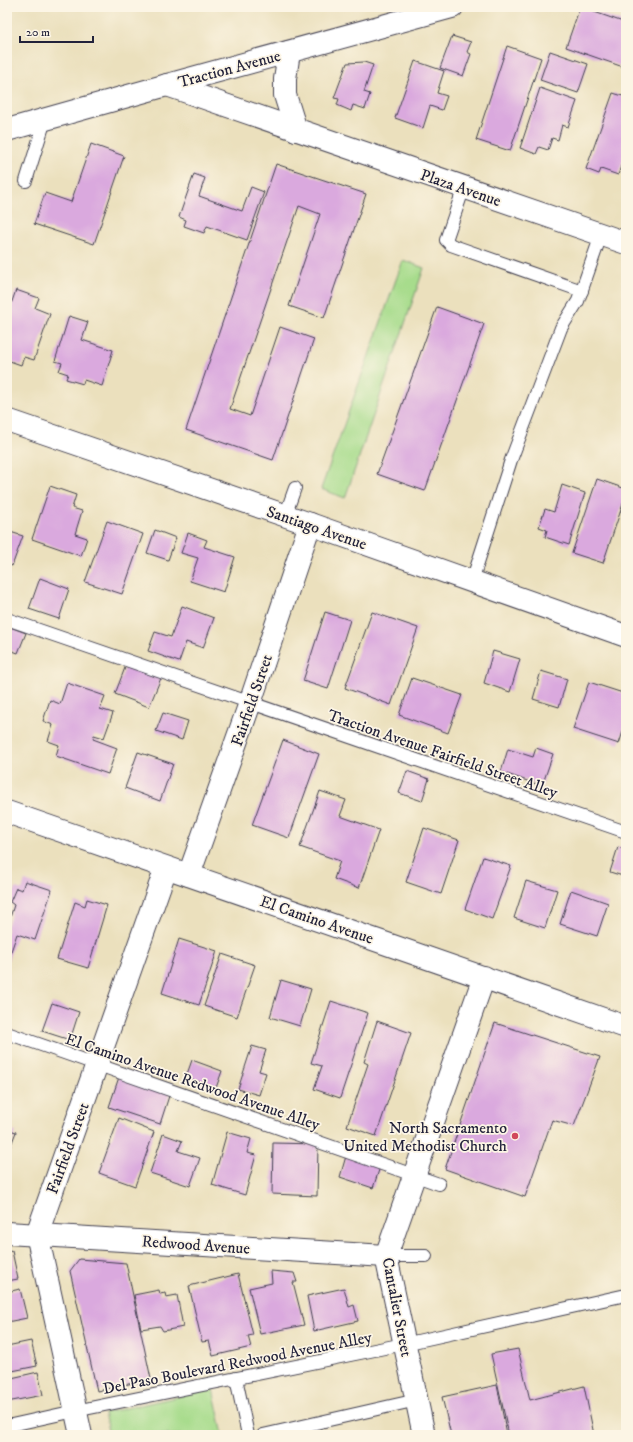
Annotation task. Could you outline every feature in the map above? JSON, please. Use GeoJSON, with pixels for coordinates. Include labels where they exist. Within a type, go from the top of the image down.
{"type":"FeatureCollection","features":[{"type":"Feature","properties":{"kind":"street","name":"Traction Avenue"},"geometry":{"type":"LineString","coordinates":[[7,130],[452,7]]}},
{"type":"Feature","properties":{"kind":"street"},"geometry":{"type":"LineString","coordinates":[[289,52],[285,79],[285,95],[296,130]]}},
{"type":"Feature","properties":{"kind":"street","name":"Plaza Avenue"},"geometry":{"type":"LineString","coordinates":[[167,85],[626,243]]}},
{"type":"Feature","properties":{"kind":"street","name":"Santiago Avenue"},"geometry":{"type":"LineString","coordinates":[[7,420],[310,524],[626,636]]}},
{"type":"Feature","properties":{"kind":"street","name":"Fairfield Street"},"geometry":{"type":"LineString","coordinates":[[189,876],[250,703],[310,524]]}},
{"type":"Feature","properties":{"kind":"street","name":"El Camino Avenue"},"geometry":{"type":"LineString","coordinates":[[7,812],[626,1027]]}},
{"type":"Feature","properties":{"kind":"street","name":"Fairfield Street"},"geometry":{"type":"LineString","coordinates":[[37,1234],[166,868]]}},
{"type":"Feature","properties":{"kind":"street","name":"Cantalier Street"},"geometry":{"type":"LineString","coordinates":[[424,1435],[386,1256],[484,977]]}},
{"type":"Feature","properties":{"kind":"street","name":"Redwood Avenue"},"geometry":{"type":"LineString","coordinates":[[7,1233],[386,1256]]}},
{"type":"Feature","properties":{"kind":"street"},"geometry":{"type":"LineString","coordinates":[[37,1234],[81,1435]]}},
{"type":"Feature","properties":{"kind":"lane"},"geometry":{"type":"LineString","coordinates":[[26,181],[45,120]]}},
{"type":"Feature","properties":{"kind":"lane"},"geometry":{"type":"LineString","coordinates":[[464,187],[446,240],[451,245],[582,291]]}},
{"type":"Feature","properties":{"kind":"lane"},"geometry":{"type":"LineString","coordinates":[[472,581],[511,460],[561,328],[578,302],[601,235]]}},
{"type":"Feature","properties":{"kind":"lane"},"geometry":{"type":"LineString","coordinates":[[285,516],[295,488]]}},
{"type":"Feature","properties":{"kind":"lane","name":"Traction Avenue Fairfield Street Alley"},"geometry":{"type":"LineString","coordinates":[[7,619],[626,832]]}},
{"type":"Feature","properties":{"kind":"lane","name":"El Camino Avenue Redwood Avenue Alley"},"geometry":{"type":"LineString","coordinates":[[7,1033],[439,1184]]}},
{"type":"Feature","properties":{"kind":"lane"},"geometry":{"type":"LineString","coordinates":[[386,1256],[426,1256]]}},
{"type":"Feature","properties":{"kind":"lane","name":"Del Paso Boulevard Redwood Avenue Alley"},"geometry":{"type":"LineString","coordinates":[[7,1426],[404,1344],[626,1295]]}},
{"type":"Feature","properties":{"kind":"lane"},"geometry":{"type":"LineString","coordinates":[[236,1378],[248,1435]]}},
{"type":"Feature","properties":{"kind":"lane"},"geometry":{"type":"LineString","coordinates":[[263,1435],[417,1400]]}},
{"type":"Feature","properties":{"kind":"green space"},"geometry":{"type":"Polygon","coordinates":[[[403,260],[424,268],[345,498],[321,489],[403,260]]]}},
{"type":"Feature","properties":{"kind":"green space"},"geometry":{"type":"Polygon","coordinates":[[[213,1389],[223,1435],[109,1435],[104,1413],[213,1389]]]}},
{"type":"Feature","properties":{"kind":"building"},"geometry":{"type":"Polygon","coordinates":[[[580,7],[626,23],[626,68],[566,47],[580,7]]]}},
{"type":"Feature","properties":{"kind":"building"},"geometry":{"type":"Polygon","coordinates":[[[452,36],[471,42],[467,52],[471,54],[463,76],[440,68],[452,36]]]}},
{"type":"Feature","properties":{"kind":"building"},"geometry":{"type":"Polygon","coordinates":[[[507,46],[541,58],[510,151],[476,140],[507,46]]]}},
{"type":"Feature","properties":{"kind":"building"},"geometry":{"type":"Polygon","coordinates":[[[550,51],[588,64],[578,93],[540,80],[550,51]]]}},
{"type":"Feature","properties":{"kind":"building"},"geometry":{"type":"Polygon","coordinates":[[[415,61],[444,71],[437,93],[447,96],[442,110],[430,106],[423,128],[395,118],[415,61]]]}},
{"type":"Feature","properties":{"kind":"building"},"geometry":{"type":"Polygon","coordinates":[[[364,62],[373,65],[364,92],[370,94],[365,109],[353,105],[351,111],[337,105],[339,99],[334,98],[347,63],[364,62]]]}},
{"type":"Feature","properties":{"kind":"building"},"geometry":{"type":"Polygon","coordinates":[[[540,88],[577,101],[568,127],[562,125],[558,140],[552,138],[548,150],[539,147],[536,154],[520,148],[540,88]]]}},
{"type":"Feature","properties":{"kind":"building"},"geometry":{"type":"Polygon","coordinates":[[[613,93],[626,97],[626,152],[618,175],[601,169],[599,174],[586,169],[613,93]]]}},
{"type":"Feature","properties":{"kind":"building"},"geometry":{"type":"Polygon","coordinates":[[[91,144],[124,156],[94,244],[34,224],[45,193],[71,202],[91,144]]]}},
{"type":"Feature","properties":{"kind":"building"},"geometry":{"type":"Polygon","coordinates":[[[276,164],[366,194],[324,318],[289,306],[320,214],[299,206],[230,409],[250,416],[280,327],[314,339],[273,460],[186,430],[276,164]]]}},
{"type":"Feature","properties":{"kind":"building"},"geometry":{"type":"Polygon","coordinates":[[[194,174],[205,178],[199,196],[242,211],[251,187],[264,192],[247,240],[207,226],[204,233],[184,226],[186,220],[179,217],[194,174]]]}},
{"type":"Feature","properties":{"kind":"building"},"geometry":{"type":"Polygon","coordinates":[[[16,290],[39,298],[35,308],[50,314],[34,360],[24,357],[21,365],[7,360],[7,316],[16,290]]]}},
{"type":"Feature","properties":{"kind":"building"},"geometry":{"type":"Polygon","coordinates":[[[437,307],[484,324],[425,491],[377,474],[437,307]]]}},
{"type":"Feature","properties":{"kind":"building"},"geometry":{"type":"Polygon","coordinates":[[[69,316],[88,322],[82,340],[113,350],[102,386],[84,380],[83,384],[66,379],[68,374],[59,371],[62,363],[55,361],[69,316]]]}},
{"type":"Feature","properties":{"kind":"building"},"geometry":{"type":"Polygon","coordinates":[[[597,479],[626,489],[626,495],[603,563],[572,553],[597,479]]]}},
{"type":"Feature","properties":{"kind":"building"},"geometry":{"type":"Polygon","coordinates":[[[562,485],[585,493],[569,545],[545,537],[547,530],[539,527],[545,509],[554,512],[562,485]]]}},
{"type":"Feature","properties":{"kind":"building"},"geometry":{"type":"Polygon","coordinates":[[[50,486],[76,495],[72,508],[82,511],[75,534],[87,538],[81,556],[32,539],[50,486]]]}},
{"type":"Feature","properties":{"kind":"building"},"geometry":{"type":"Polygon","coordinates":[[[107,521],[143,534],[122,594],[85,582],[107,521]]]}},
{"type":"Feature","properties":{"kind":"building"},"geometry":{"type":"Polygon","coordinates":[[[155,530],[176,538],[168,560],[147,553],[155,530]]]}},
{"type":"Feature","properties":{"kind":"building"},"geometry":{"type":"Polygon","coordinates":[[[7,531],[23,536],[12,566],[7,564],[7,531]]]}},
{"type":"Feature","properties":{"kind":"building"},"geometry":{"type":"Polygon","coordinates":[[[188,533],[207,540],[204,547],[235,557],[224,592],[190,581],[198,558],[181,553],[188,533]]]}},
{"type":"Feature","properties":{"kind":"building"},"geometry":{"type":"Polygon","coordinates":[[[40,578],[69,589],[59,619],[29,609],[40,578]]]}},
{"type":"Feature","properties":{"kind":"building"},"geometry":{"type":"Polygon","coordinates":[[[182,606],[214,618],[203,648],[186,642],[179,662],[148,651],[155,632],[171,637],[182,606]]]}},
{"type":"Feature","properties":{"kind":"building"},"geometry":{"type":"Polygon","coordinates":[[[325,612],[350,620],[328,689],[303,681],[325,612]]]}},
{"type":"Feature","properties":{"kind":"building"},"geometry":{"type":"Polygon","coordinates":[[[372,612],[418,628],[391,705],[345,688],[372,612]]]}},
{"type":"Feature","properties":{"kind":"building"},"geometry":{"type":"Polygon","coordinates":[[[7,626],[26,633],[18,653],[7,649],[7,626]]]}},
{"type":"Feature","properties":{"kind":"building"},"geometry":{"type":"Polygon","coordinates":[[[493,651],[520,659],[510,692],[484,683],[493,651]]]}},
{"type":"Feature","properties":{"kind":"building"},"geometry":{"type":"Polygon","coordinates":[[[126,665],[161,678],[149,707],[115,694],[126,665]]]}},
{"type":"Feature","properties":{"kind":"building"},"geometry":{"type":"Polygon","coordinates":[[[541,671],[567,679],[559,707],[533,699],[541,671]]]}},
{"type":"Feature","properties":{"kind":"building"},"geometry":{"type":"Polygon","coordinates":[[[412,678],[462,695],[448,733],[399,715],[412,678]]]}},
{"type":"Feature","properties":{"kind":"building"},"geometry":{"type":"Polygon","coordinates":[[[589,682],[626,694],[626,722],[619,744],[573,729],[589,682]]]}},
{"type":"Feature","properties":{"kind":"building"},"geometry":{"type":"Polygon","coordinates":[[[67,683],[105,696],[100,709],[113,713],[104,738],[94,735],[93,739],[117,748],[108,774],[56,756],[59,745],[48,741],[53,725],[43,721],[50,700],[60,704],[67,683]]]}},
{"type":"Feature","properties":{"kind":"building"},"geometry":{"type":"Polygon","coordinates":[[[163,713],[188,721],[182,740],[156,731],[163,713]]]}},
{"type":"Feature","properties":{"kind":"building"},"geometry":{"type":"Polygon","coordinates":[[[283,740],[319,754],[289,838],[252,825],[283,740]]]}},
{"type":"Feature","properties":{"kind":"building"},"geometry":{"type":"Polygon","coordinates":[[[536,748],[553,754],[542,786],[501,772],[508,749],[533,757],[536,748]]]}},
{"type":"Feature","properties":{"kind":"building"},"geometry":{"type":"Polygon","coordinates":[[[138,752],[173,764],[160,801],[125,788],[138,752]]]}},
{"type":"Feature","properties":{"kind":"building"},"geometry":{"type":"Polygon","coordinates":[[[407,771],[429,779],[422,801],[399,793],[407,771]]]}},
{"type":"Feature","properties":{"kind":"building"},"geometry":{"type":"Polygon","coordinates":[[[320,791],[346,800],[340,816],[379,830],[359,888],[334,879],[340,861],[300,847],[320,791]]]}},
{"type":"Feature","properties":{"kind":"building"},"geometry":{"type":"Polygon","coordinates":[[[424,828],[459,840],[441,894],[406,882],[424,828]]]}},
{"type":"Feature","properties":{"kind":"building"},"geometry":{"type":"Polygon","coordinates":[[[618,847],[626,850],[626,877],[610,872],[618,847]]]}},
{"type":"Feature","properties":{"kind":"building"},"geometry":{"type":"Polygon","coordinates":[[[483,857],[511,866],[492,919],[465,909],[483,857]]]}},
{"type":"Feature","properties":{"kind":"building"},"geometry":{"type":"Polygon","coordinates":[[[25,881],[52,890],[35,940],[17,934],[7,960],[7,927],[14,905],[10,902],[16,888],[22,890],[25,881]]]}},
{"type":"Feature","properties":{"kind":"building"},"geometry":{"type":"Polygon","coordinates":[[[526,881],[557,890],[545,928],[514,918],[526,881]]]}},
{"type":"Feature","properties":{"kind":"building"},"geometry":{"type":"Polygon","coordinates":[[[571,890],[608,903],[597,936],[560,924],[571,890]]]}},
{"type":"Feature","properties":{"kind":"building"},"geometry":{"type":"Polygon","coordinates":[[[87,899],[107,905],[88,968],[57,959],[75,902],[85,906],[87,899]]]}},
{"type":"Feature","properties":{"kind":"building"},"geometry":{"type":"Polygon","coordinates":[[[179,939],[217,951],[199,1005],[162,993],[179,939]]]}},
{"type":"Feature","properties":{"kind":"building"},"geometry":{"type":"Polygon","coordinates":[[[222,954],[255,965],[237,1017],[204,1006],[222,954]]]}},
{"type":"Feature","properties":{"kind":"building"},"geometry":{"type":"Polygon","coordinates":[[[281,980],[311,989],[300,1026],[270,1017],[281,980]]]}},
{"type":"Feature","properties":{"kind":"building"},"geometry":{"type":"Polygon","coordinates":[[[331,1001],[368,1013],[340,1098],[314,1089],[322,1066],[311,1063],[331,1001]]]}},
{"type":"Feature","properties":{"kind":"building"},"geometry":{"type":"Polygon","coordinates":[[[52,1003],[79,1012],[70,1040],[42,1031],[52,1003]]]}},
{"type":"Feature","properties":{"kind":"building"},"geometry":{"type":"Polygon","coordinates":[[[377,1021],[411,1033],[376,1136],[347,1126],[368,1064],[364,1062],[377,1021]]]}},
{"type":"Feature","properties":{"kind":"building"},"geometry":{"type":"Polygon","coordinates":[[[495,1023],[600,1057],[574,1126],[552,1120],[525,1197],[445,1169],[495,1023]]]}},
{"type":"Feature","properties":{"kind":"building"},"geometry":{"type":"Polygon","coordinates":[[[252,1046],[266,1050],[259,1071],[266,1073],[259,1095],[238,1089],[252,1046]]]}},
{"type":"Feature","properties":{"kind":"building"},"geometry":{"type":"Polygon","coordinates":[[[192,1060],[222,1071],[216,1088],[186,1077],[192,1060]]]}},
{"type":"Feature","properties":{"kind":"building"},"geometry":{"type":"Polygon","coordinates":[[[119,1077],[170,1093],[160,1124],[109,1107],[119,1077]]]}},
{"type":"Feature","properties":{"kind":"building"},"geometry":{"type":"Polygon","coordinates":[[[119,1118],[154,1132],[135,1186],[99,1173],[119,1118]]]}},
{"type":"Feature","properties":{"kind":"building"},"geometry":{"type":"Polygon","coordinates":[[[7,1129],[16,1132],[7,1155],[7,1129]]]}},
{"type":"Feature","properties":{"kind":"building"},"geometry":{"type":"Polygon","coordinates":[[[227,1132],[251,1139],[247,1153],[256,1155],[245,1195],[212,1185],[227,1132]]]}},
{"type":"Feature","properties":{"kind":"building"},"geometry":{"type":"Polygon","coordinates":[[[163,1134],[182,1141],[178,1151],[200,1158],[190,1186],[150,1173],[163,1134]]]}},
{"type":"Feature","properties":{"kind":"building"},"geometry":{"type":"Polygon","coordinates":[[[273,1143],[318,1144],[317,1196],[272,1194],[273,1143]]]}},
{"type":"Feature","properties":{"kind":"building"},"geometry":{"type":"Polygon","coordinates":[[[346,1156],[380,1167],[373,1188],[340,1177],[346,1156]]]}},
{"type":"Feature","properties":{"kind":"building"},"geometry":{"type":"Polygon","coordinates":[[[12,1251],[18,1279],[7,1281],[7,1252],[12,1251]]]}},
{"type":"Feature","properties":{"kind":"building"},"geometry":{"type":"Polygon","coordinates":[[[79,1259],[126,1263],[151,1379],[97,1391],[70,1271],[79,1259]]]}},
{"type":"Feature","properties":{"kind":"building"},"geometry":{"type":"Polygon","coordinates":[[[271,1271],[294,1273],[297,1282],[293,1282],[304,1325],[260,1334],[249,1288],[272,1283],[271,1271]]]}},
{"type":"Feature","properties":{"kind":"building"},"geometry":{"type":"Polygon","coordinates":[[[238,1274],[253,1335],[248,1336],[251,1347],[213,1356],[209,1341],[202,1342],[189,1286],[238,1274]]]}},
{"type":"Feature","properties":{"kind":"building"},"geometry":{"type":"Polygon","coordinates":[[[344,1288],[349,1307],[354,1305],[358,1321],[314,1331],[307,1296],[344,1288]]]}},
{"type":"Feature","properties":{"kind":"building"},"geometry":{"type":"Polygon","coordinates":[[[20,1289],[27,1318],[7,1322],[7,1292],[20,1289]]]}},
{"type":"Feature","properties":{"kind":"building"},"geometry":{"type":"Polygon","coordinates":[[[159,1290],[160,1294],[165,1293],[166,1297],[177,1295],[183,1327],[163,1331],[160,1326],[141,1329],[134,1295],[159,1290]]]}},
{"type":"Feature","properties":{"kind":"building"},"geometry":{"type":"Polygon","coordinates":[[[31,1341],[37,1366],[7,1372],[7,1346],[31,1341]]]}},
{"type":"Feature","properties":{"kind":"building"},"geometry":{"type":"Polygon","coordinates":[[[518,1349],[530,1400],[584,1386],[594,1435],[509,1435],[491,1354],[518,1349]]]}},
{"type":"Feature","properties":{"kind":"building"},"geometry":{"type":"Polygon","coordinates":[[[38,1372],[43,1395],[7,1402],[7,1379],[38,1372]]]}},
{"type":"Feature","properties":{"kind":"building"},"geometry":{"type":"Polygon","coordinates":[[[497,1385],[507,1435],[451,1435],[442,1397],[497,1385]]]}},
{"type":"Feature","properties":{"kind":"place","name":"North Sacramento United Methodist Church"},"geometry":{"type":"Point","coordinates":[515,1136]}}]}
